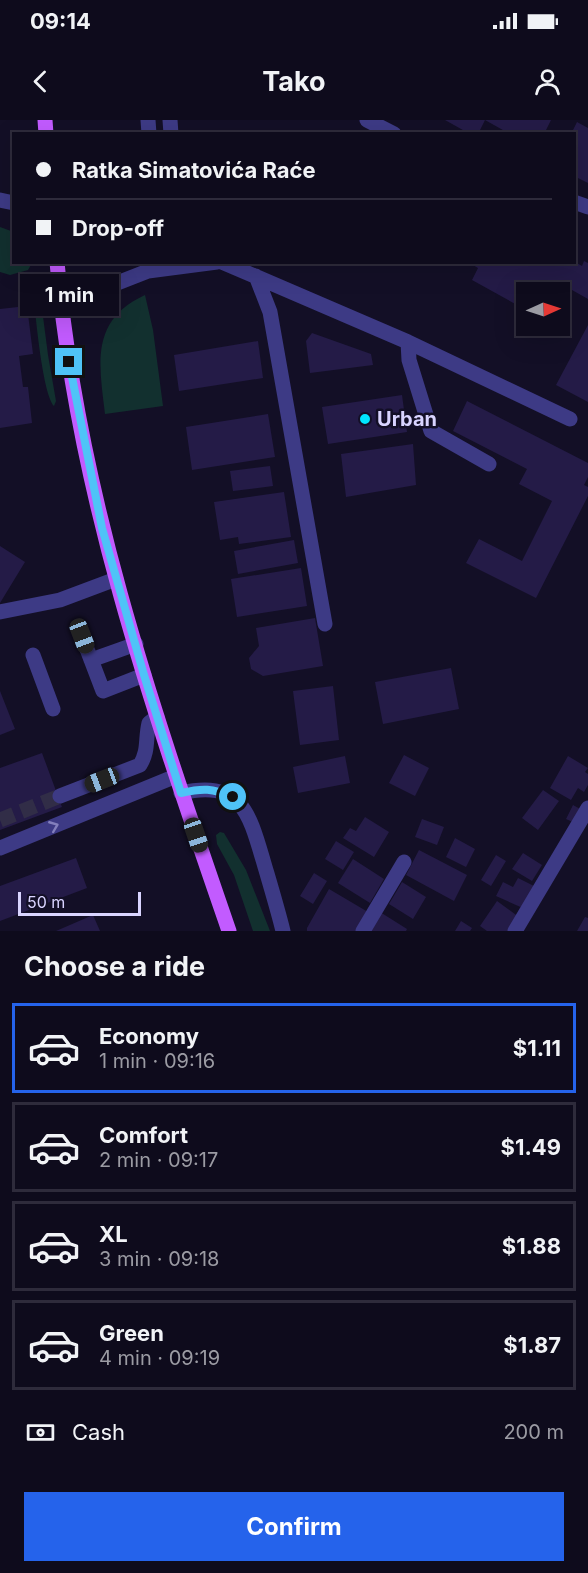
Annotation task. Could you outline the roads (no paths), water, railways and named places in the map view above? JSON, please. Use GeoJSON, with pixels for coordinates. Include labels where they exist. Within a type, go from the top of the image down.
{"type":"FeatureCollection","features":[{"type":"Feature","properties":{"kind":"main road"},"geometry":{"type":"LineString","coordinates":[[57,264],[71,382],[102,528],[157,717],[229,931]]}},
{"type":"Feature","properties":{"kind":"street"},"geometry":{"type":"LineString","coordinates":[[367,120],[390,132]]}},
{"type":"Feature","properties":{"kind":"street"},"geometry":{"type":"LineString","coordinates":[[61,305],[149,267],[191,264]]}},
{"type":"Feature","properties":{"kind":"street"},"geometry":{"type":"LineString","coordinates":[[224,264],[408,342],[570,419]]}},
{"type":"Feature","properties":{"kind":"street"},"geometry":{"type":"LineString","coordinates":[[256,276],[270,312],[325,624]]}},
{"type":"Feature","properties":{"kind":"street"},"geometry":{"type":"LineString","coordinates":[[408,342],[409,360],[431,431],[489,464]]}},
{"type":"Feature","properties":{"kind":"street"},"geometry":{"type":"LineString","coordinates":[[0,612],[60,600],[116,579]]}},
{"type":"Feature","properties":{"kind":"street"},"geometry":{"type":"LineString","coordinates":[[82,636],[103,691],[144,675]]}},
{"type":"Feature","properties":{"kind":"street"},"geometry":{"type":"LineString","coordinates":[[91,660],[136,645]]}},
{"type":"Feature","properties":{"kind":"street"},"geometry":{"type":"LineString","coordinates":[[33,655],[53,709]]}},
{"type":"Feature","properties":{"kind":"street"},"geometry":{"type":"LineString","coordinates":[[60,796],[140,765],[147,753],[146,736],[149,723],[157,717]]}},
{"type":"Feature","properties":{"kind":"street"},"geometry":{"type":"LineString","coordinates":[[0,848],[176,776]]}},
{"type":"Feature","properties":{"kind":"street"},"geometry":{"type":"LineString","coordinates":[[181,793],[200,789],[217,790],[233,797],[244,808],[253,826],[284,931]]}},
{"type":"Feature","properties":{"kind":"street"},"geometry":{"type":"LineString","coordinates":[[515,931],[588,808]]}},
{"type":"Feature","properties":{"kind":"street"},"geometry":{"type":"LineString","coordinates":[[363,931],[404,862]]}},
{"type":"Feature","properties":{"kind":"tunnel"},"geometry":{"type":"LineString","coordinates":[[0,820],[60,796]]}},
{"type":"Feature","properties":{"kind":"place","name":"Urban"},"geometry":{"type":"Point","coordinates":[365,419]}}]}
